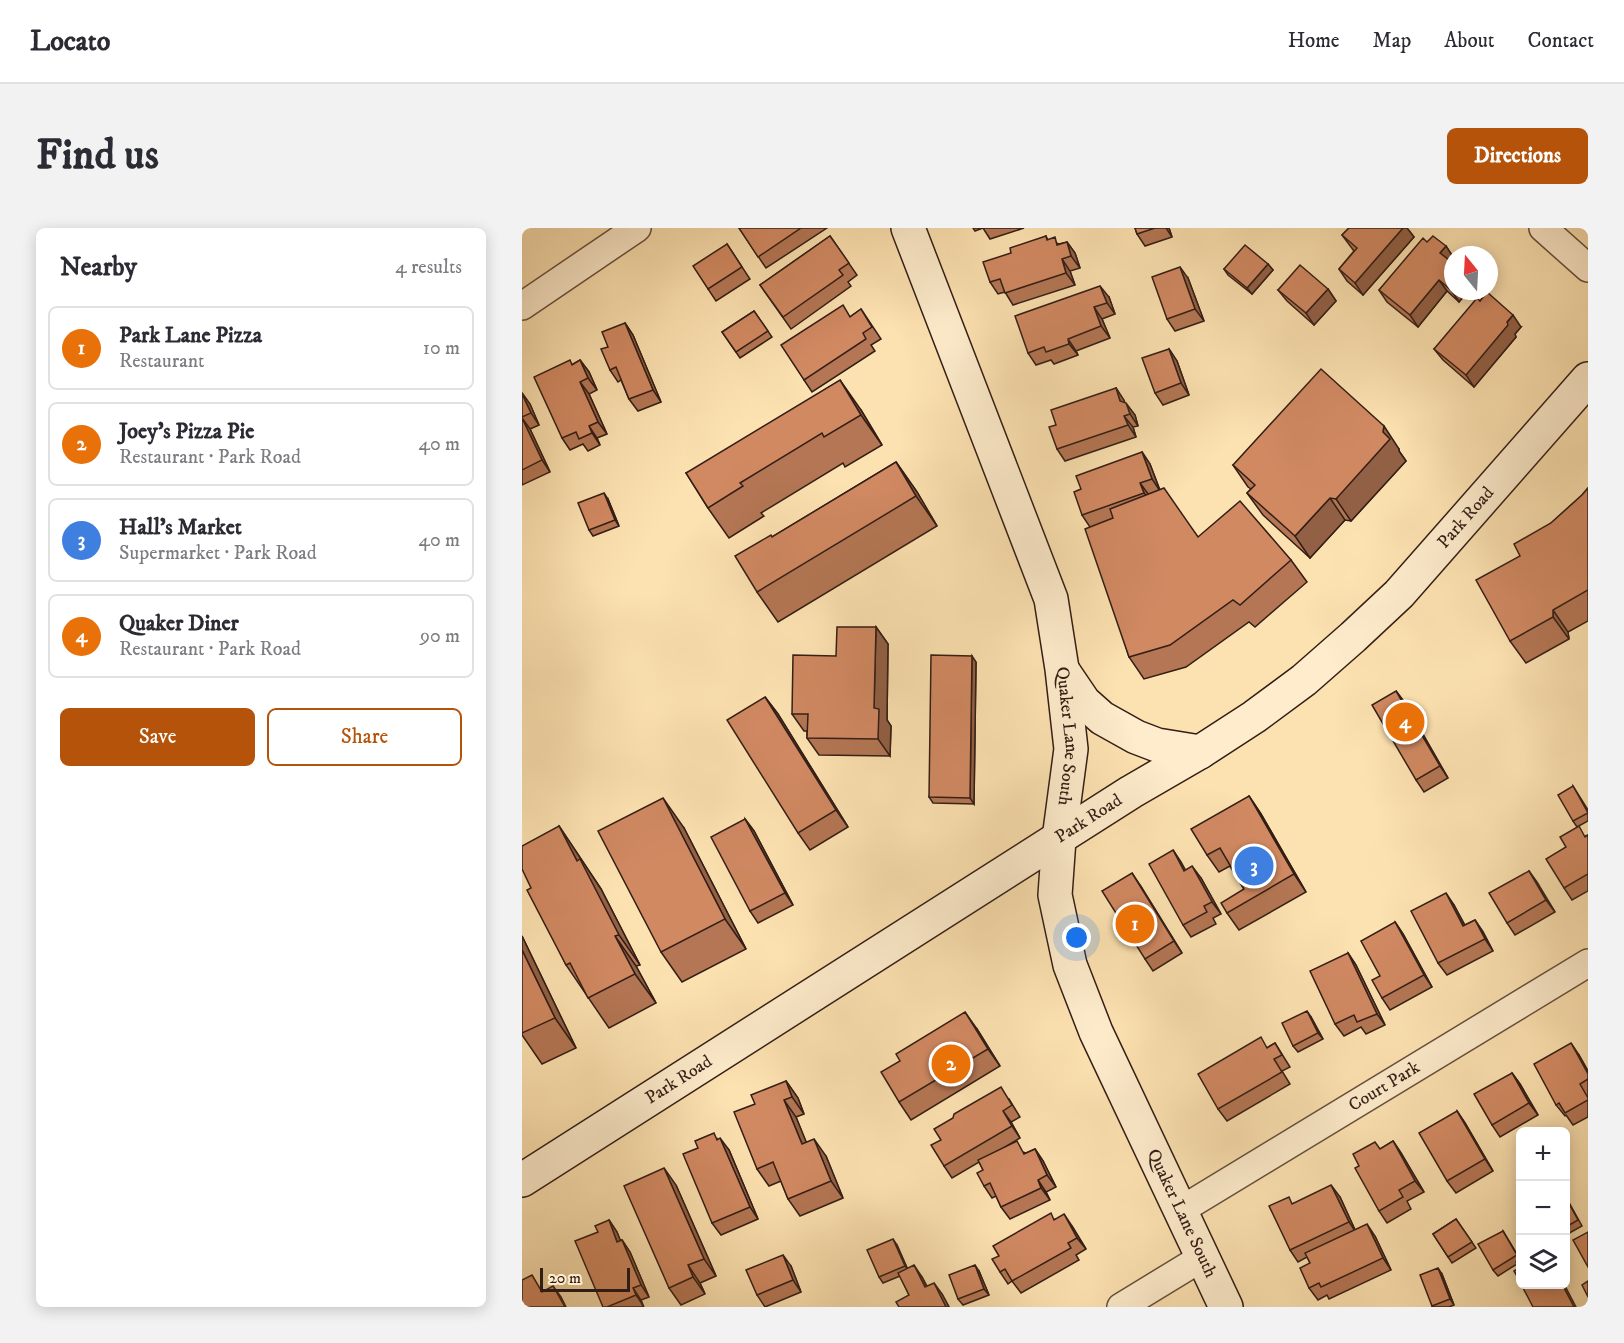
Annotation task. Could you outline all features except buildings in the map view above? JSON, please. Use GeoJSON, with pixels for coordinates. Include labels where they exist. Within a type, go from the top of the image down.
{"type":"FeatureCollection","features":[{"type":"Feature","properties":{"kind":"main road","name":"Quaker Lane South"},"geometry":{"type":"LineString","coordinates":[[908,228],[1051,599],[1071,749],[1059,839],[1055,895],[1070,965],[1096,1032],[1226,1307]]}},
{"type":"Feature","properties":{"kind":"main road","name":"Park Road"},"geometry":{"type":"LineString","coordinates":[[522,1180],[1131,792],[1200,752],[1254,717],[1304,680],[1391,601],[1588,379]]}},
{"type":"Feature","properties":{"kind":"main road"},"geometry":{"type":"LineString","coordinates":[[1062,669],[1084,702],[1102,718],[1136,737],[1157,745],[1200,752]]}},
{"type":"Feature","properties":{"kind":"street"},"geometry":{"type":"LineString","coordinates":[[522,306],[637,228]]}},
{"type":"Feature","properties":{"kind":"street"},"geometry":{"type":"LineString","coordinates":[[1543,228],[1588,268]]}},
{"type":"Feature","properties":{"kind":"street","name":"Court Park"},"geometry":{"type":"LineString","coordinates":[[1181,1210],[1588,963]]}},
{"type":"Feature","properties":{"kind":"street"},"geometry":{"type":"LineString","coordinates":[[1121,1307],[1203,1257]]}},
{"type":"Feature","properties":{"kind":"place","name":"Quaker Diner"},"geometry":{"type":"Point","coordinates":[1405,722]}},
{"type":"Feature","properties":{"kind":"place","name":"Hall's Market"},"geometry":{"type":"Point","coordinates":[1254,866]}},
{"type":"Feature","properties":{"kind":"place","name":"Park Lane Pizza"},"geometry":{"type":"Point","coordinates":[1135,924]}},
{"type":"Feature","properties":{"kind":"place","name":"Joey's Pizza Pie"},"geometry":{"type":"Point","coordinates":[951,1064]}}]}
